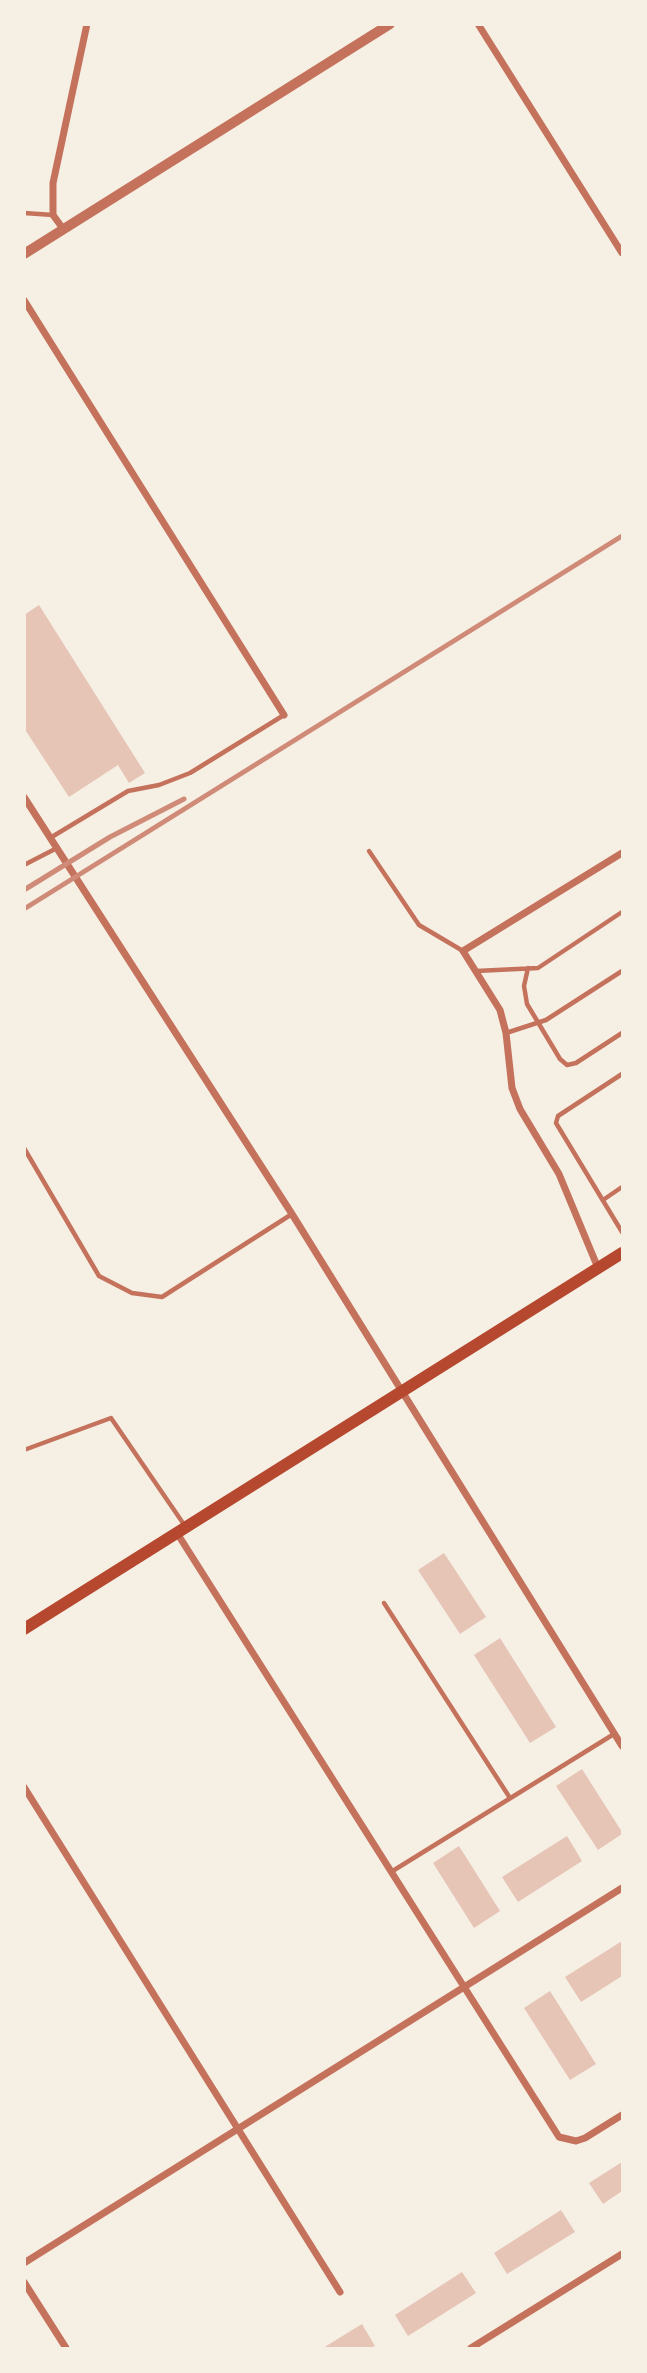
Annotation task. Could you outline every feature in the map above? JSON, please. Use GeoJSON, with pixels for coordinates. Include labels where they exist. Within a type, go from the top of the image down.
{"type":"FeatureCollection","features":[{"type":"Feature","properties":{"kind":"main road"},"geometry":{"type":"LineString","coordinates":[[24,1629],[622,1253]]}},
{"type":"Feature","properties":{"kind":"street"},"geometry":{"type":"LineString","coordinates":[[64,229],[53,215],[54,173],[87,24]]}},
{"type":"Feature","properties":{"kind":"street"},"geometry":{"type":"LineString","coordinates":[[24,254],[390,24]]}},
{"type":"Feature","properties":{"kind":"street"},"geometry":{"type":"LineString","coordinates":[[478,24],[622,253]]}},
{"type":"Feature","properties":{"kind":"street"},"geometry":{"type":"LineString","coordinates":[[24,300],[284,715]]}},
{"type":"Feature","properties":{"kind":"street"},"geometry":{"type":"LineString","coordinates":[[24,797],[292,1214],[622,1746]]}},
{"type":"Feature","properties":{"kind":"street"},"geometry":{"type":"LineString","coordinates":[[598,1268],[559,1174],[520,1109],[512,1088],[506,1033],[500,1010],[463,951],[622,853]]}},
{"type":"Feature","properties":{"kind":"street"},"geometry":{"type":"LineString","coordinates":[[181,1530],[391,1872],[559,2137],[576,2141],[585,2138],[622,2115]]}},
{"type":"Feature","properties":{"kind":"street"},"geometry":{"type":"LineString","coordinates":[[24,1787],[340,2292]]}},
{"type":"Feature","properties":{"kind":"street"},"geometry":{"type":"LineString","coordinates":[[24,2263],[622,1888]]}},
{"type":"Feature","properties":{"kind":"street"},"geometry":{"type":"LineString","coordinates":[[471,2348],[622,2254]]}},
{"type":"Feature","properties":{"kind":"street"},"geometry":{"type":"LineString","coordinates":[[24,2282],[66,2348]]}},
{"type":"Feature","properties":{"kind":"lane"},"geometry":{"type":"LineString","coordinates":[[24,213],[53,215]]}},
{"type":"Feature","properties":{"kind":"lane"},"geometry":{"type":"LineString","coordinates":[[50,838],[128,790],[159,785],[190,774],[284,715]]}},
{"type":"Feature","properties":{"kind":"lane"},"geometry":{"type":"LineString","coordinates":[[24,865],[57,848]]}},
{"type":"Feature","properties":{"kind":"lane"},"geometry":{"type":"LineString","coordinates":[[369,851],[419,926],[463,951]]}},
{"type":"Feature","properties":{"kind":"lane"},"geometry":{"type":"LineString","coordinates":[[476,971],[538,968],[622,912]]}},
{"type":"Feature","properties":{"kind":"lane"},"geometry":{"type":"LineString","coordinates":[[528,968],[524,986],[527,1004],[567,1065],[576,1063],[622,1033]]}},
{"type":"Feature","properties":{"kind":"lane"},"geometry":{"type":"LineString","coordinates":[[506,1033],[546,1020],[622,971]]}},
{"type":"Feature","properties":{"kind":"lane"},"geometry":{"type":"LineString","coordinates":[[622,1074],[558,1116],[556,1123],[622,1232]]}},
{"type":"Feature","properties":{"kind":"lane"},"geometry":{"type":"LineString","coordinates":[[24,1148],[100,1276],[132,1293],[162,1297],[292,1214]]}},
{"type":"Feature","properties":{"kind":"lane"},"geometry":{"type":"LineString","coordinates":[[603,1200],[622,1187]]}},
{"type":"Feature","properties":{"kind":"lane"},"geometry":{"type":"LineString","coordinates":[[24,1450],[111,1418],[181,1530]]}},
{"type":"Feature","properties":{"kind":"lane"},"geometry":{"type":"LineString","coordinates":[[384,1602],[510,1798]]}},
{"type":"Feature","properties":{"kind":"lane"},"geometry":{"type":"LineString","coordinates":[[391,1872],[614,1733]]}},
{"type":"Feature","properties":{"kind":"building"},"geometry":{"type":"Polygon","coordinates":[[[39,605],[145,773],[129,783],[118,765],[69,797],[24,728],[24,615],[39,605]]]}},
{"type":"Feature","properties":{"kind":"building"},"geometry":{"type":"Polygon","coordinates":[[[444,1553],[486,1617],[460,1634],[418,1570],[444,1553]]]}},
{"type":"Feature","properties":{"kind":"building"},"geometry":{"type":"Polygon","coordinates":[[[500,1638],[556,1727],[530,1743],[474,1655],[500,1638]]]}},
{"type":"Feature","properties":{"kind":"building"},"geometry":{"type":"Polygon","coordinates":[[[582,1769],[622,1832],[598,1850],[556,1786],[582,1769]]]}},
{"type":"Feature","properties":{"kind":"building"},"geometry":{"type":"Polygon","coordinates":[[[567,1836],[582,1861],[518,1902],[502,1877],[567,1836]]]}},
{"type":"Feature","properties":{"kind":"building"},"geometry":{"type":"Polygon","coordinates":[[[459,1846],[500,1911],[474,1928],[433,1863],[459,1846]]]}},
{"type":"Feature","properties":{"kind":"building"},"geometry":{"type":"Polygon","coordinates":[[[622,1941],[622,1976],[581,2002],[565,1977],[622,1941]]]}},
{"type":"Feature","properties":{"kind":"building"},"geometry":{"type":"Polygon","coordinates":[[[550,1991],[596,2064],[570,2080],[524,2008],[550,1991]]]}},
{"type":"Feature","properties":{"kind":"building"},"geometry":{"type":"Polygon","coordinates":[[[622,2162],[622,2191],[603,2204],[589,2183],[622,2162]]]}},
{"type":"Feature","properties":{"kind":"building"},"geometry":{"type":"Polygon","coordinates":[[[561,2210],[575,2232],[507,2274],[494,2253],[561,2210]]]}},
{"type":"Feature","properties":{"kind":"building"},"geometry":{"type":"Polygon","coordinates":[[[462,2272],[476,2293],[408,2336],[395,2315],[462,2272]]]}},
{"type":"Feature","properties":{"kind":"building"},"geometry":{"type":"Polygon","coordinates":[[[362,2324],[375,2346],[323,2348],[362,2324]]]}},
{"type":"Feature","properties":{"kind":"railway"},"geometry":{"type":"LineString","coordinates":[[24,909],[622,536]]}},
{"type":"Feature","properties":{"kind":"railway"},"geometry":{"type":"LineString","coordinates":[[24,890],[110,837],[184,799]]}}]}
